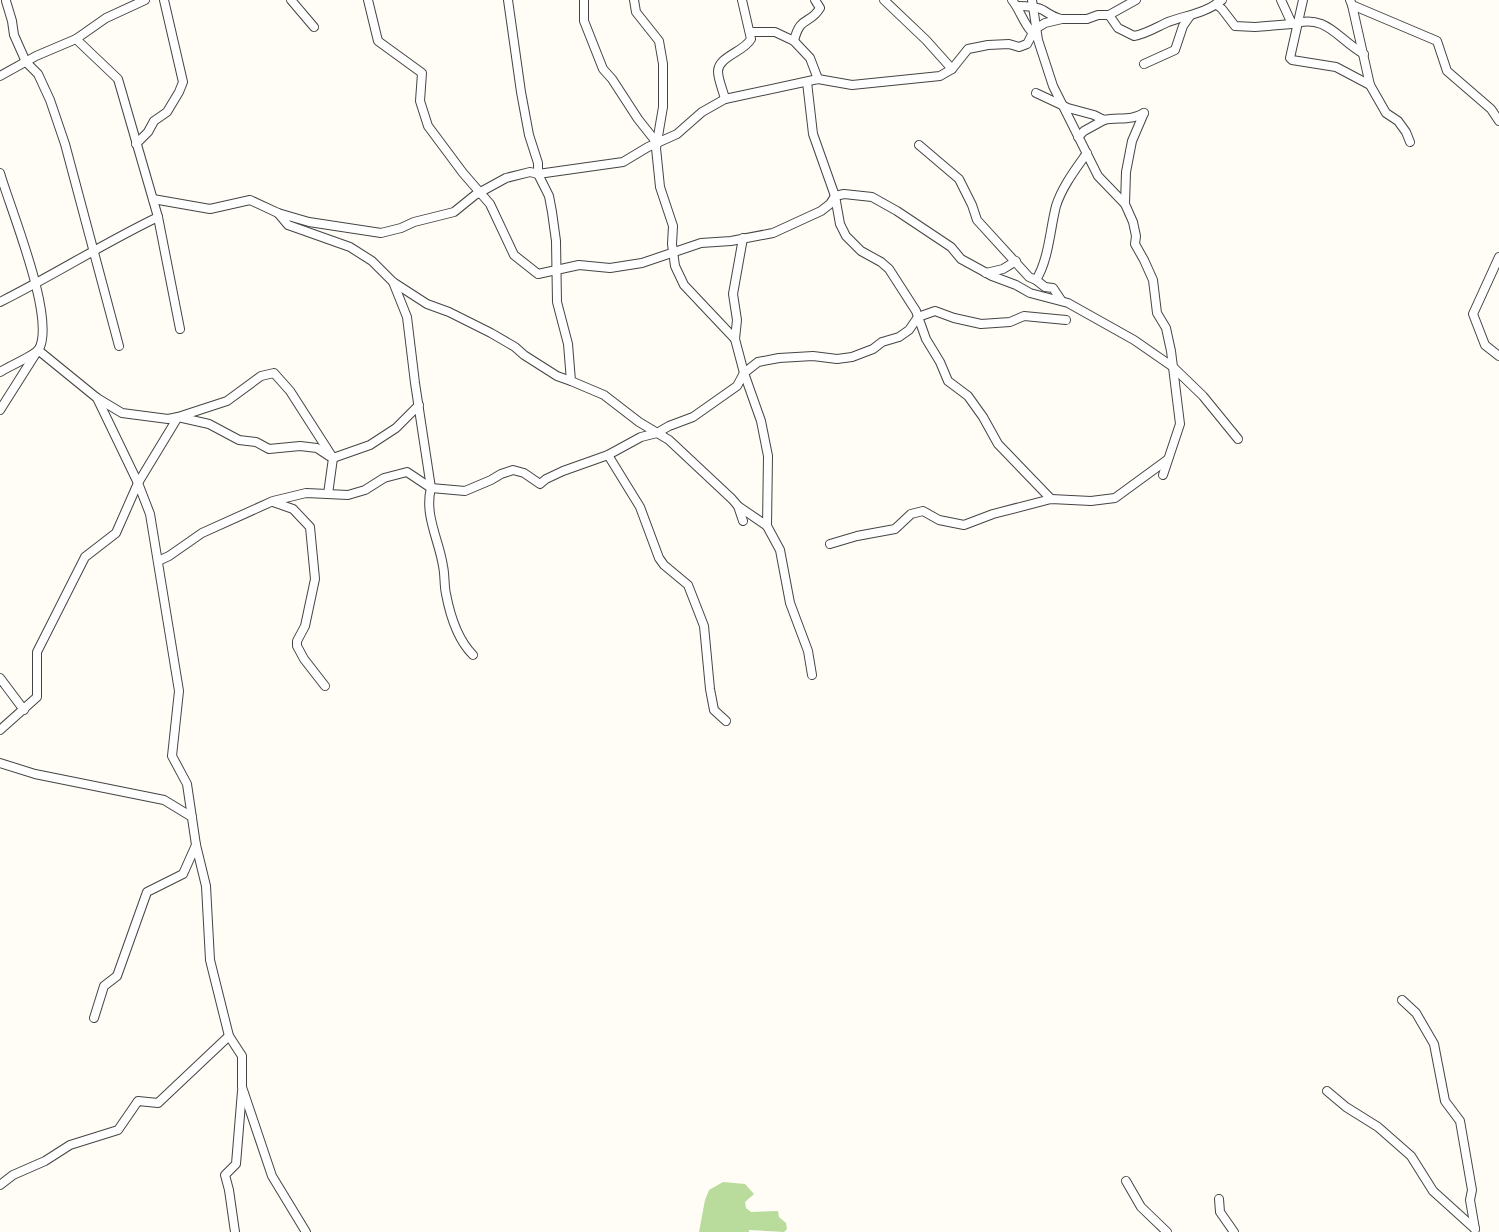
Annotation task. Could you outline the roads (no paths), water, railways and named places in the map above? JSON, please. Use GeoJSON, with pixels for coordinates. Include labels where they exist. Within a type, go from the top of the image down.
{"type":"FeatureCollection","features":[{"type":"Feature","properties":{"kind":"street"},"geometry":{"type":"LineString","coordinates":[[0,76],[26,62],[76,39],[106,18],[146,0]]}},
{"type":"Feature","properties":{"kind":"street"},"geometry":{"type":"LineString","coordinates":[[136,144],[148,132],[154,121],[167,112],[183,82],[164,0]]}},
{"type":"Feature","properties":{"kind":"street"},"geometry":{"type":"LineString","coordinates":[[291,0],[314,27]]}},
{"type":"Feature","properties":{"kind":"street"},"geometry":{"type":"LineString","coordinates":[[368,0],[378,41],[422,73],[420,102],[428,126],[463,173],[490,204],[514,255],[538,274],[580,265],[610,268],[635,264],[653,260],[701,243],[726,242],[773,233],[827,208],[835,196],[844,194],[872,198],[898,212],[951,247],[961,259],[985,273],[1030,293],[1061,300],[1086,312],[1134,340],[1173,367],[1203,396],[1238,439]]}},
{"type":"Feature","properties":{"kind":"street"},"geometry":{"type":"LineString","coordinates":[[508,0],[521,92],[529,135],[538,163],[538,174],[549,196],[556,241],[557,302],[568,344],[572,381]]}},
{"type":"Feature","properties":{"kind":"street"},"geometry":{"type":"LineString","coordinates":[[584,0],[584,20],[603,69],[612,79],[638,119],[657,143]]}},
{"type":"Feature","properties":{"kind":"street"},"geometry":{"type":"LineString","coordinates":[[634,0],[636,12],[659,41],[663,64],[663,107],[657,143],[660,187],[673,226],[675,266],[684,285],[735,339]]}},
{"type":"Feature","properties":{"kind":"street"},"geometry":{"type":"LineString","coordinates":[[725,99],[718,70],[724,61],[746,46],[751,39],[742,0]]}},
{"type":"Feature","properties":{"kind":"street"},"geometry":{"type":"LineString","coordinates":[[794,41],[798,26],[817,13],[820,8],[815,0]]}},
{"type":"Feature","properties":{"kind":"street"},"geometry":{"type":"LineString","coordinates":[[884,0],[926,40],[952,70]]}},
{"type":"Feature","properties":{"kind":"street"},"geometry":{"type":"LineString","coordinates":[[1226,0],[1226,14]]}},
{"type":"Feature","properties":{"kind":"street"},"geometry":{"type":"LineString","coordinates":[[1281,0],[1296,22]]}},
{"type":"Feature","properties":{"kind":"street"},"geometry":{"type":"LineString","coordinates":[[1303,0],[1296,22],[1290,58],[1292,60],[1336,67],[1370,85]]}},
{"type":"Feature","properties":{"kind":"street"},"geometry":{"type":"LineString","coordinates":[[1015,3],[1028,6],[1032,4],[1053,17],[1062,19],[1087,19],[1098,15],[1109,15],[1131,1]]}},
{"type":"Feature","properties":{"kind":"street"},"geometry":{"type":"LineString","coordinates":[[4,2],[12,20],[14,35],[26,62],[38,74],[50,100],[65,144],[119,346]]}},
{"type":"Feature","properties":{"kind":"street"},"geometry":{"type":"LineString","coordinates":[[1109,15],[1118,28],[1134,36],[1159,27],[1167,22],[1190,16],[1219,2],[1235,26],[1241,28],[1316,21],[1326,25],[1364,54]]}},
{"type":"Feature","properties":{"kind":"street"},"geometry":{"type":"LineString","coordinates":[[1015,3],[1027,27],[1031,31],[1045,23],[1062,19]]}},
{"type":"Feature","properties":{"kind":"street"},"geometry":{"type":"LineString","coordinates":[[1351,3],[1370,85],[1386,113],[1398,121],[1406,132],[1410,142]]}},
{"type":"Feature","properties":{"kind":"street"},"geometry":{"type":"LineString","coordinates":[[1351,3],[1437,41],[1447,71],[1491,109],[1499,121]]}},
{"type":"Feature","properties":{"kind":"street"},"geometry":{"type":"LineString","coordinates":[[1032,4],[1036,29],[1049,76],[1098,176],[1124,204],[1133,222],[1136,236],[1135,244],[1153,280],[1157,313],[1166,328],[1173,367],[1180,424],[1162,475]]}},
{"type":"Feature","properties":{"kind":"street"},"geometry":{"type":"LineString","coordinates":[[1144,64],[1175,50],[1183,26],[1190,16]]}},
{"type":"Feature","properties":{"kind":"street"},"geometry":{"type":"LineString","coordinates":[[153,200],[210,209],[250,200],[278,213],[315,224],[335,225],[381,233],[401,228],[414,222],[454,212],[480,192],[506,178],[530,172],[538,174],[617,164],[677,134],[702,112],[725,99],[818,79],[852,85],[940,76],[952,70],[968,49],[1001,44],[1019,47],[1027,44],[1036,29]]}},
{"type":"Feature","properties":{"kind":"street"},"geometry":{"type":"LineString","coordinates":[[750,32],[775,32],[794,41],[810,58],[818,79]]}},
{"type":"Feature","properties":{"kind":"street"},"geometry":{"type":"LineString","coordinates":[[76,39],[118,79],[158,216],[180,329]]}},
{"type":"Feature","properties":{"kind":"street"},"geometry":{"type":"LineString","coordinates":[[807,82],[813,134],[835,196],[840,224],[846,236],[861,251],[881,262],[889,269],[905,292],[918,317],[926,339],[943,368],[948,381],[968,396],[983,416],[998,444],[1051,499]]}},
{"type":"Feature","properties":{"kind":"street"},"geometry":{"type":"LineString","coordinates":[[1036,93],[1062,105],[1094,115],[1104,120]]}},
{"type":"Feature","properties":{"kind":"street"},"geometry":{"type":"LineString","coordinates":[[1078,137],[1084,131],[1104,120],[1116,117],[1131,118],[1144,113],[1132,141],[1126,172],[1124,204]]}},
{"type":"Feature","properties":{"kind":"street"},"geometry":{"type":"LineString","coordinates":[[919,145],[959,179],[972,205],[977,220],[986,232],[995,239],[1007,255],[1016,261],[1029,277],[1045,287],[1053,288],[1061,300]]}},
{"type":"Feature","properties":{"kind":"street"},"geometry":{"type":"LineString","coordinates":[[1036,280],[1051,240],[1057,205],[1072,173],[1087,153]]}},
{"type":"Feature","properties":{"kind":"street"},"geometry":{"type":"LineString","coordinates":[[0,173],[36,284],[42,340],[38,350],[0,410]]}},
{"type":"Feature","properties":{"kind":"street"},"geometry":{"type":"LineString","coordinates":[[278,213],[288,225],[350,247],[372,261],[393,282],[427,304],[449,312],[516,347],[524,355],[557,376],[604,395],[639,422],[674,444],[738,506],[767,526],[780,550],[790,603],[808,650],[812,674]]}},
{"type":"Feature","properties":{"kind":"street"},"geometry":{"type":"LineString","coordinates":[[0,302],[36,284],[93,250],[158,216]]}},
{"type":"Feature","properties":{"kind":"street"},"geometry":{"type":"LineString","coordinates":[[743,238],[733,294],[737,320],[735,339],[744,373],[761,421],[768,456],[767,526]]}},
{"type":"Feature","properties":{"kind":"street"},"geometry":{"type":"LineString","coordinates":[[1499,257],[1473,314],[1485,345],[1499,356]]}},
{"type":"Feature","properties":{"kind":"street"},"geometry":{"type":"LineString","coordinates":[[985,273],[1003,269],[1016,261]]}},
{"type":"Feature","properties":{"kind":"street"},"geometry":{"type":"LineString","coordinates":[[393,282],[407,317],[431,488],[428,497],[432,525],[444,566],[446,593],[460,639],[472,656]]}},
{"type":"Feature","properties":{"kind":"street"},"geometry":{"type":"LineString","coordinates":[[158,561],[169,556],[202,533],[272,501],[306,493],[348,495],[365,490],[384,478],[407,472],[431,488],[465,491],[491,480],[500,474],[513,470],[524,473],[540,484],[546,478],[608,455],[641,437],[657,433],[669,426],[693,418],[737,386],[744,373],[758,362],[779,358],[813,356],[837,359],[852,357],[873,349],[882,342],[899,337],[908,330],[918,317],[935,311],[954,318],[981,324],[999,321],[1010,322],[1024,316],[1066,320]]}},
{"type":"Feature","properties":{"kind":"street"},"geometry":{"type":"LineString","coordinates":[[0,372],[38,350]]}},
{"type":"Feature","properties":{"kind":"street"},"geometry":{"type":"LineString","coordinates":[[38,350],[97,398],[122,413],[168,419],[227,401],[261,376],[274,373],[290,392],[332,458],[328,494]]}},
{"type":"Feature","properties":{"kind":"street"},"geometry":{"type":"LineString","coordinates":[[97,398],[138,483],[150,514],[178,691],[172,756],[187,784],[196,846],[206,886],[210,960],[229,1036],[242,1056],[242,1087],[236,1164],[225,1175],[229,1190],[235,1232]]}},
{"type":"Feature","properties":{"kind":"street"},"geometry":{"type":"LineString","coordinates":[[332,458],[370,445],[396,428],[419,405]]}},
{"type":"Feature","properties":{"kind":"street"},"geometry":{"type":"LineString","coordinates":[[178,417],[209,424],[240,440],[256,442],[269,449],[300,446],[317,448],[332,458]]}},
{"type":"Feature","properties":{"kind":"street"},"geometry":{"type":"LineString","coordinates":[[0,730],[37,697],[37,652],[84,557],[116,533],[138,483],[178,417]]}},
{"type":"Feature","properties":{"kind":"street"},"geometry":{"type":"LineString","coordinates":[[608,455],[640,507],[659,558],[688,585],[704,626],[710,689],[714,710],[726,721]]}},
{"type":"Feature","properties":{"kind":"street"},"geometry":{"type":"LineString","coordinates":[[830,544],[856,536],[895,529],[911,514],[923,511],[939,520],[964,525],[993,514],[1051,499],[1091,501],[1115,498],[1167,460]]}},
{"type":"Feature","properties":{"kind":"street"},"geometry":{"type":"LineString","coordinates":[[272,501],[293,508],[310,527],[315,579],[305,626],[297,641],[297,646],[304,659],[325,686]]}},
{"type":"Feature","properties":{"kind":"street"},"geometry":{"type":"LineString","coordinates":[[738,506],[743,521]]}},
{"type":"Feature","properties":{"kind":"street"},"geometry":{"type":"LineString","coordinates":[[0,678],[24,710]]}},
{"type":"Feature","properties":{"kind":"street"},"geometry":{"type":"LineString","coordinates":[[0,762],[35,774],[164,800],[192,817]]}},
{"type":"Feature","properties":{"kind":"street"},"geometry":{"type":"LineString","coordinates":[[94,1018],[104,986],[117,976],[147,892],[183,874],[196,846]]}},
{"type":"Feature","properties":{"kind":"street"},"geometry":{"type":"LineString","coordinates":[[1402,1000],[1416,1013],[1434,1044],[1445,1101],[1460,1122],[1472,1190],[1470,1200],[1475,1230]]}},
{"type":"Feature","properties":{"kind":"street"},"geometry":{"type":"LineString","coordinates":[[0,1185],[13,1175],[45,1160],[70,1145],[118,1130],[138,1101],[158,1103],[229,1036]]}},
{"type":"Feature","properties":{"kind":"street"},"geometry":{"type":"LineString","coordinates":[[242,1087],[272,1176],[306,1232]]}},
{"type":"Feature","properties":{"kind":"street"},"geometry":{"type":"LineString","coordinates":[[1326,1091],[1346,1107],[1378,1127],[1411,1156],[1433,1191],[1475,1230]]}},
{"type":"Feature","properties":{"kind":"street"},"geometry":{"type":"LineString","coordinates":[[1126,1181],[1142,1206],[1167,1232]]}},
{"type":"Feature","properties":{"kind":"street"},"geometry":{"type":"LineString","coordinates":[[1219,1199],[1220,1212],[1234,1232]]}}]}
